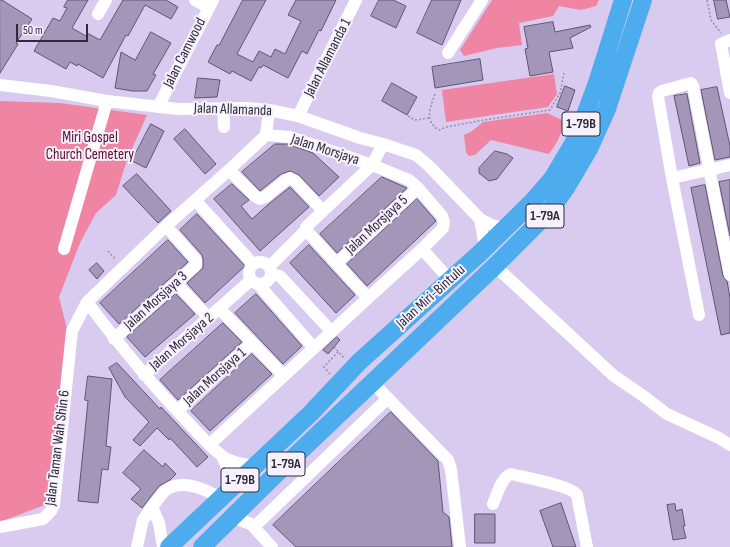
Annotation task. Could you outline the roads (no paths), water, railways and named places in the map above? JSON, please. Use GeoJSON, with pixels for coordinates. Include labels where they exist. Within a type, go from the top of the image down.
{"type":"FeatureCollection","features":[{"type":"Feature","properties":{"kind":"highway","name":"Jalan Miri-Bintulu"},"geometry":{"type":"LineString","coordinates":[[169,547],[311,413],[359,362],[485,247],[533,200],[552,179],[576,137],[597,83],[623,0]]}},
{"type":"Feature","properties":{"kind":"highway","name":"Jalan Miri-Bintulu"},"geometry":{"type":"LineString","coordinates":[[202,547],[276,474],[496,266],[548,214],[566,188],[589,149],[607,109],[643,0]]}},
{"type":"Feature","properties":{"kind":"highway"},"geometry":{"type":"LineString","coordinates":[[311,413],[357,379],[366,378],[373,383]]}},
{"type":"Feature","properties":{"kind":"street"},"geometry":{"type":"LineString","coordinates":[[98,14],[106,0]]}},
{"type":"Feature","properties":{"kind":"street"},"geometry":{"type":"LineString","coordinates":[[195,0],[211,4]]}},
{"type":"Feature","properties":{"kind":"street","name":"Jalan Allamanda 1"},"geometry":{"type":"LineString","coordinates":[[298,116],[356,0]]}},
{"type":"Feature","properties":{"kind":"street"},"geometry":{"type":"LineString","coordinates":[[448,53],[482,0]]}},
{"type":"Feature","properties":{"kind":"street","name":"Jalan Camwood"},"geometry":{"type":"LineString","coordinates":[[158,107],[211,4]]}},
{"type":"Feature","properties":{"kind":"street"},"geometry":{"type":"LineString","coordinates":[[729,40],[721,44],[730,93]]}},
{"type":"Feature","properties":{"kind":"street"},"geometry":{"type":"LineString","coordinates":[[699,315],[672,178],[658,96],[662,91],[691,83],[693,86],[730,275]]}},
{"type":"Feature","properties":{"kind":"street","name":"Jalan Allamanda"},"geometry":{"type":"LineString","coordinates":[[0,85],[158,107],[178,109],[246,108],[269,110],[298,116],[360,138],[416,155],[422,159],[480,219],[492,225],[504,228]]}},
{"type":"Feature","properties":{"kind":"street"},"geometry":{"type":"LineString","coordinates":[[64,249],[107,101]]}},
{"type":"Feature","properties":{"kind":"street"},"geometry":{"type":"LineString","coordinates":[[223,108],[224,127]]}},
{"type":"Feature","properties":{"kind":"street"},"geometry":{"type":"LineString","coordinates":[[256,466],[230,460],[222,456],[209,445],[144,375],[114,339],[87,302],[166,226],[266,136],[269,110]]}},
{"type":"Feature","properties":{"kind":"street","name":"Jalan Morsjaya"},"geometry":{"type":"LineString","coordinates":[[209,445],[443,228],[444,222],[442,216],[418,188],[409,180],[372,165],[290,137],[266,136]]}},
{"type":"Feature","properties":{"kind":"street"},"geometry":{"type":"LineString","coordinates":[[254,282],[261,284],[268,280],[270,270],[306,231],[306,227],[372,165],[383,144]]}},
{"type":"Feature","properties":{"kind":"street"},"geometry":{"type":"LineString","coordinates":[[672,178],[709,171],[730,165]]}},
{"type":"Feature","properties":{"kind":"street"},"geometry":{"type":"LineString","coordinates":[[229,170],[256,197],[260,199],[265,197],[290,178],[294,180],[323,211]]}},
{"type":"Feature","properties":{"kind":"street","name":"Jalan Morsjaya 5"},"geometry":{"type":"LineString","coordinates":[[337,263],[418,188]]}},
{"type":"Feature","properties":{"kind":"street"},"geometry":{"type":"LineString","coordinates":[[195,200],[253,264]]}},
{"type":"Feature","properties":{"kind":"street"},"geometry":{"type":"LineString","coordinates":[[480,219],[485,247]]}},
{"type":"Feature","properties":{"kind":"street","name":"Jalan Morsjaya 3"},"geometry":{"type":"LineString","coordinates":[[114,339],[196,265],[196,260],[166,226]]}},
{"type":"Feature","properties":{"kind":"street"},"geometry":{"type":"LineString","coordinates":[[306,231],[368,298]]}},
{"type":"Feature","properties":{"kind":"street"},"geometry":{"type":"LineString","coordinates":[[422,249],[450,280]]}},
{"type":"Feature","properties":{"kind":"street"},"geometry":{"type":"LineString","coordinates":[[314,348],[254,282],[249,270],[253,264],[257,262],[264,262],[270,270],[280,276],[331,332]]}},
{"type":"Feature","properties":{"kind":"street"},"geometry":{"type":"LineString","coordinates":[[496,266],[614,376],[667,414],[719,438],[730,445]]}},
{"type":"Feature","properties":{"kind":"street","name":"Jalan Morsjaya 2"},"geometry":{"type":"LineString","coordinates":[[144,375],[219,308],[254,282]]}},
{"type":"Feature","properties":{"kind":"street"},"geometry":{"type":"LineString","coordinates":[[176,283],[208,318]]}},
{"type":"Feature","properties":{"kind":"street","name":"Jalan Taman Wah Shin 6"},"geometry":{"type":"LineString","coordinates":[[0,527],[43,519],[52,511],[54,505],[72,331],[87,302]]}},
{"type":"Feature","properties":{"kind":"street","name":"Jalan Morsjaya 2"},"geometry":{"type":"LineString","coordinates":[[219,308],[284,376]]}},
{"type":"Feature","properties":{"kind":"street","name":"Jalan Morsjaya 1"},"geometry":{"type":"LineString","coordinates":[[177,411],[252,343]]}},
{"type":"Feature","properties":{"kind":"street"},"geometry":{"type":"LineString","coordinates":[[373,383],[444,456],[450,465],[460,547]]}},
{"type":"Feature","properties":{"kind":"street"},"geometry":{"type":"LineString","coordinates":[[254,528],[388,398]]}},
{"type":"Feature","properties":{"kind":"street"},"geometry":{"type":"LineString","coordinates":[[137,547],[143,520],[168,488],[181,485],[226,493],[226,465],[222,456]]}},
{"type":"Feature","properties":{"kind":"street"},"geometry":{"type":"LineString","coordinates":[[493,504],[504,479],[511,474],[560,486],[576,492],[586,547]]}},
{"type":"Feature","properties":{"kind":"street"},"geometry":{"type":"LineString","coordinates":[[152,507],[159,523],[163,547]]}},
{"type":"Feature","properties":{"kind":"street"},"geometry":{"type":"LineString","coordinates":[[232,517],[245,521],[254,528],[272,547]]}},
{"type":"Feature","properties":{"kind":"park label","name":"Miri Gospel Church Cemetery"},"geometry":{"type":"Point","coordinates":[90,146]}}]}
